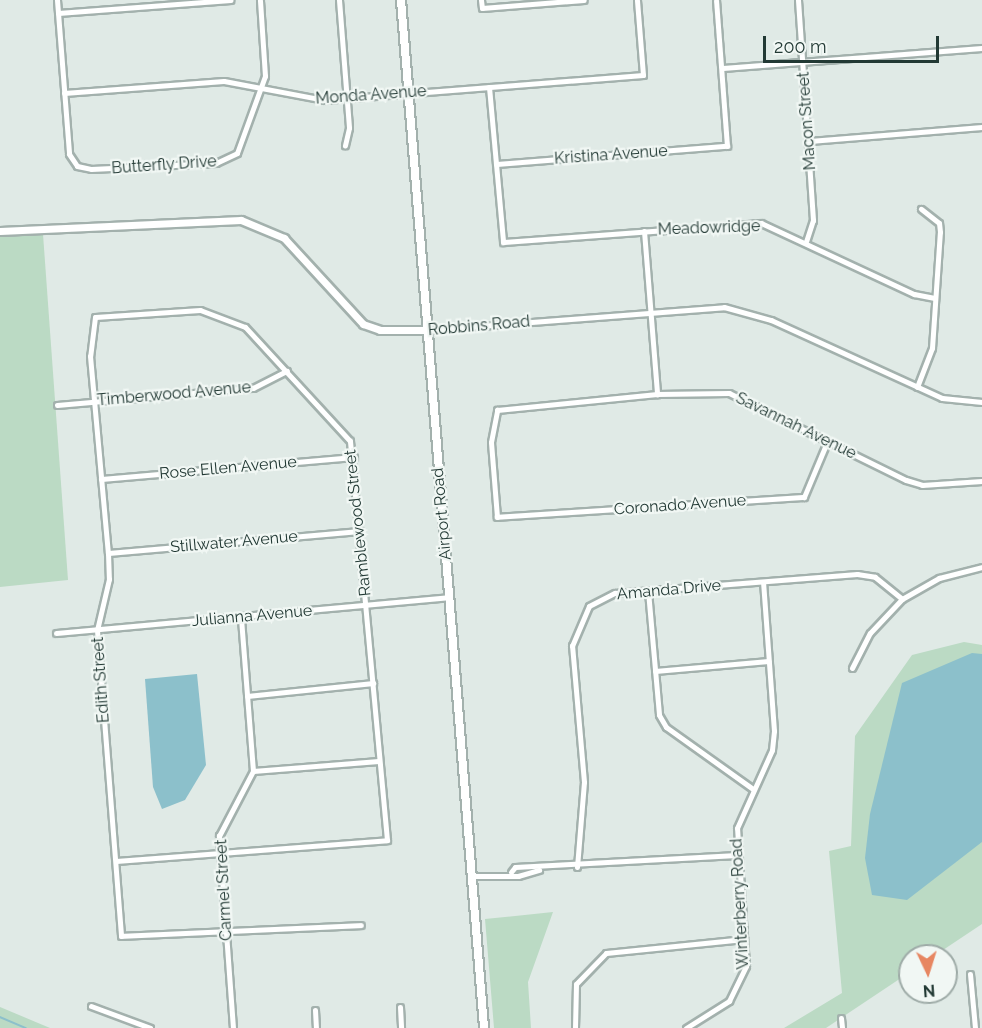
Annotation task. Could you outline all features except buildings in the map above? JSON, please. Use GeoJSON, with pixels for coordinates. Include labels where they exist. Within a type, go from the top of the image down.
{"type":"FeatureCollection","features":[{"type":"Feature","properties":{"kind":"main road","name":"Airport Road"},"geometry":{"type":"LineString","coordinates":[[401,0],[484,1028]]}},
{"type":"Feature","properties":{"kind":"street"},"geometry":{"type":"LineString","coordinates":[[57,0],[64,93]]}},
{"type":"Feature","properties":{"kind":"street"},"geometry":{"type":"LineString","coordinates":[[58,13],[231,0]]}},
{"type":"Feature","properties":{"kind":"street","name":"Butterfly Drive"},"geometry":{"type":"LineString","coordinates":[[64,93],[69,154],[75,164],[91,170],[225,161],[244,145],[262,88],[260,0]]}},
{"type":"Feature","properties":{"kind":"street"},"geometry":{"type":"LineString","coordinates":[[339,0],[347,98],[345,146]]}},
{"type":"Feature","properties":{"kind":"street"},"geometry":{"type":"LineString","coordinates":[[481,0],[482,8],[584,0]]}},
{"type":"Feature","properties":{"kind":"street","name":"Monda Avenue"},"geometry":{"type":"LineString","coordinates":[[64,93],[219,81],[262,88],[301,98],[347,98],[643,75],[638,0]]}},
{"type":"Feature","properties":{"kind":"street"},"geometry":{"type":"LineString","coordinates":[[716,0],[722,68],[982,48]]}},
{"type":"Feature","properties":{"kind":"street","name":"Macon Street"},"geometry":{"type":"LineString","coordinates":[[798,0],[813,220],[806,241]]}},
{"type":"Feature","properties":{"kind":"street","name":"Kristina Avenue"},"geometry":{"type":"LineString","coordinates":[[496,164],[727,146],[722,68]]}},
{"type":"Feature","properties":{"kind":"street"},"geometry":{"type":"LineString","coordinates":[[489,87],[496,164]]}},
{"type":"Feature","properties":{"kind":"street"},"geometry":{"type":"LineString","coordinates":[[809,141],[982,127]]}},
{"type":"Feature","properties":{"kind":"street","name":"Meadowridge"},"geometry":{"type":"LineString","coordinates":[[496,164],[503,242],[761,223],[806,241],[914,294],[935,298]]}},
{"type":"Feature","properties":{"kind":"street"},"geometry":{"type":"LineString","coordinates":[[917,387],[933,348],[940,232],[939,223],[921,209]]}},
{"type":"Feature","properties":{"kind":"street","name":"Robbins Road"},"geometry":{"type":"LineString","coordinates":[[0,231],[241,220],[284,238],[363,324],[380,330],[427,330],[724,307],[748,311],[942,398],[982,402]]}},
{"type":"Feature","properties":{"kind":"street"},"geometry":{"type":"LineString","coordinates":[[644,231],[657,394]]}},
{"type":"Feature","properties":{"kind":"street","name":"Ramblewood Street"},"geometry":{"type":"LineString","coordinates":[[95,317],[218,314],[246,327],[350,441],[354,457],[387,840],[220,854]]}},
{"type":"Feature","properties":{"kind":"street","name":"Edith Street"},"geometry":{"type":"LineString","coordinates":[[95,317],[90,356],[109,579],[97,630],[121,936],[226,933]]}},
{"type":"Feature","properties":{"kind":"street","name":"Timberwood Avenue"},"geometry":{"type":"LineString","coordinates":[[57,405],[253,388],[287,371]]}},
{"type":"Feature","properties":{"kind":"street","name":"Savannah Avenue"},"geometry":{"type":"LineString","coordinates":[[497,517],[491,442],[497,410],[657,394],[729,393],[827,442],[922,485],[982,481]]}},
{"type":"Feature","properties":{"kind":"street","name":"Coronado Avenue"},"geometry":{"type":"LineString","coordinates":[[497,517],[804,496],[827,442]]}},
{"type":"Feature","properties":{"kind":"street","name":"Rose Ellen Avenue"},"geometry":{"type":"LineString","coordinates":[[101,479],[354,457]]}},
{"type":"Feature","properties":{"kind":"street","name":"Stillwater Avenue"},"geometry":{"type":"LineString","coordinates":[[108,553],[360,531]]}},
{"type":"Feature","properties":{"kind":"street"},"geometry":{"type":"LineString","coordinates":[[852,668],[870,633],[902,599],[939,578],[982,567]]}},
{"type":"Feature","properties":{"kind":"street","name":"Amanda Drive"},"geometry":{"type":"LineString","coordinates":[[577,867],[584,782],[574,630],[600,598],[648,591],[867,575],[902,599]]}},
{"type":"Feature","properties":{"kind":"street","name":"Winterberry Road"},"geometry":{"type":"LineString","coordinates":[[687,1028],[737,991],[746,966],[737,855],[741,810],[772,750],[763,582]]}},
{"type":"Feature","properties":{"kind":"street"},"geometry":{"type":"LineString","coordinates":[[648,591],[655,671],[666,727],[753,789]]}},
{"type":"Feature","properties":{"kind":"street","name":"Julianna Avenue"},"geometry":{"type":"LineString","coordinates":[[56,633],[367,607],[448,597]]}},
{"type":"Feature","properties":{"kind":"street"},"geometry":{"type":"LineString","coordinates":[[241,617],[253,771],[379,761]]}},
{"type":"Feature","properties":{"kind":"street"},"geometry":{"type":"LineString","coordinates":[[655,671],[769,662]]}},
{"type":"Feature","properties":{"kind":"street"},"geometry":{"type":"LineString","coordinates":[[247,696],[373,683]]}},
{"type":"Feature","properties":{"kind":"street","name":"Carmel Street"},"geometry":{"type":"LineString","coordinates":[[233,1028],[220,854],[222,826],[253,771]]}},
{"type":"Feature","properties":{"kind":"street"},"geometry":{"type":"LineString","coordinates":[[116,861],[220,854]]}},
{"type":"Feature","properties":{"kind":"street"},"geometry":{"type":"LineString","coordinates":[[471,876],[511,872],[515,867],[539,870],[737,855]]}},
{"type":"Feature","properties":{"kind":"street"},"geometry":{"type":"LineString","coordinates":[[226,933],[361,925]]}},
{"type":"Feature","properties":{"kind":"street"},"geometry":{"type":"LineString","coordinates":[[575,1028],[576,984],[606,953],[744,939]]}},
{"type":"Feature","properties":{"kind":"street"},"geometry":{"type":"LineString","coordinates":[[970,974],[975,1028]]}},
{"type":"Feature","properties":{"kind":"street"},"geometry":{"type":"LineString","coordinates":[[91,1006],[150,1028]]}},
{"type":"Feature","properties":{"kind":"street"},"geometry":{"type":"LineString","coordinates":[[400,1007],[401,1028]]}},
{"type":"Feature","properties":{"kind":"street"},"geometry":{"type":"LineString","coordinates":[[315,1010],[316,1028]]}},
{"type":"Feature","properties":{"kind":"street"},"geometry":{"type":"LineString","coordinates":[[841,1018],[842,1028]]}},
{"type":"Feature","properties":{"kind":"green space"},"geometry":{"type":"Polygon","coordinates":[[[43,234],[68,580],[0,587],[0,237],[43,234]]]}},
{"type":"Feature","properties":{"kind":"green space"},"geometry":{"type":"Polygon","coordinates":[[[964,642],[982,645],[982,924],[952,944],[898,944],[898,980],[826,1028],[784,1028],[842,993],[829,851],[851,846],[855,736],[912,655],[964,642]]]}},
{"type":"Feature","properties":{"kind":"green space"},"geometry":{"type":"Polygon","coordinates":[[[553,912],[528,982],[531,1028],[494,1028],[485,919],[553,912]]]}},
{"type":"Feature","properties":{"kind":"green space"},"geometry":{"type":"Polygon","coordinates":[[[0,1007],[50,1028],[0,1028],[0,1007]]]}},
{"type":"Feature","properties":{"kind":"water"},"geometry":{"type":"Polygon","coordinates":[[[972,653],[982,654],[982,842],[907,900],[872,895],[865,858],[870,814],[902,683],[972,653]]]}},
{"type":"Feature","properties":{"kind":"water"},"geometry":{"type":"Polygon","coordinates":[[[197,674],[206,765],[185,800],[162,809],[153,787],[145,679],[197,674]]]}},
{"type":"Feature","properties":{"kind":"waterway"},"geometry":{"type":"LineString","coordinates":[[0,1017],[26,1028]]}}]}
